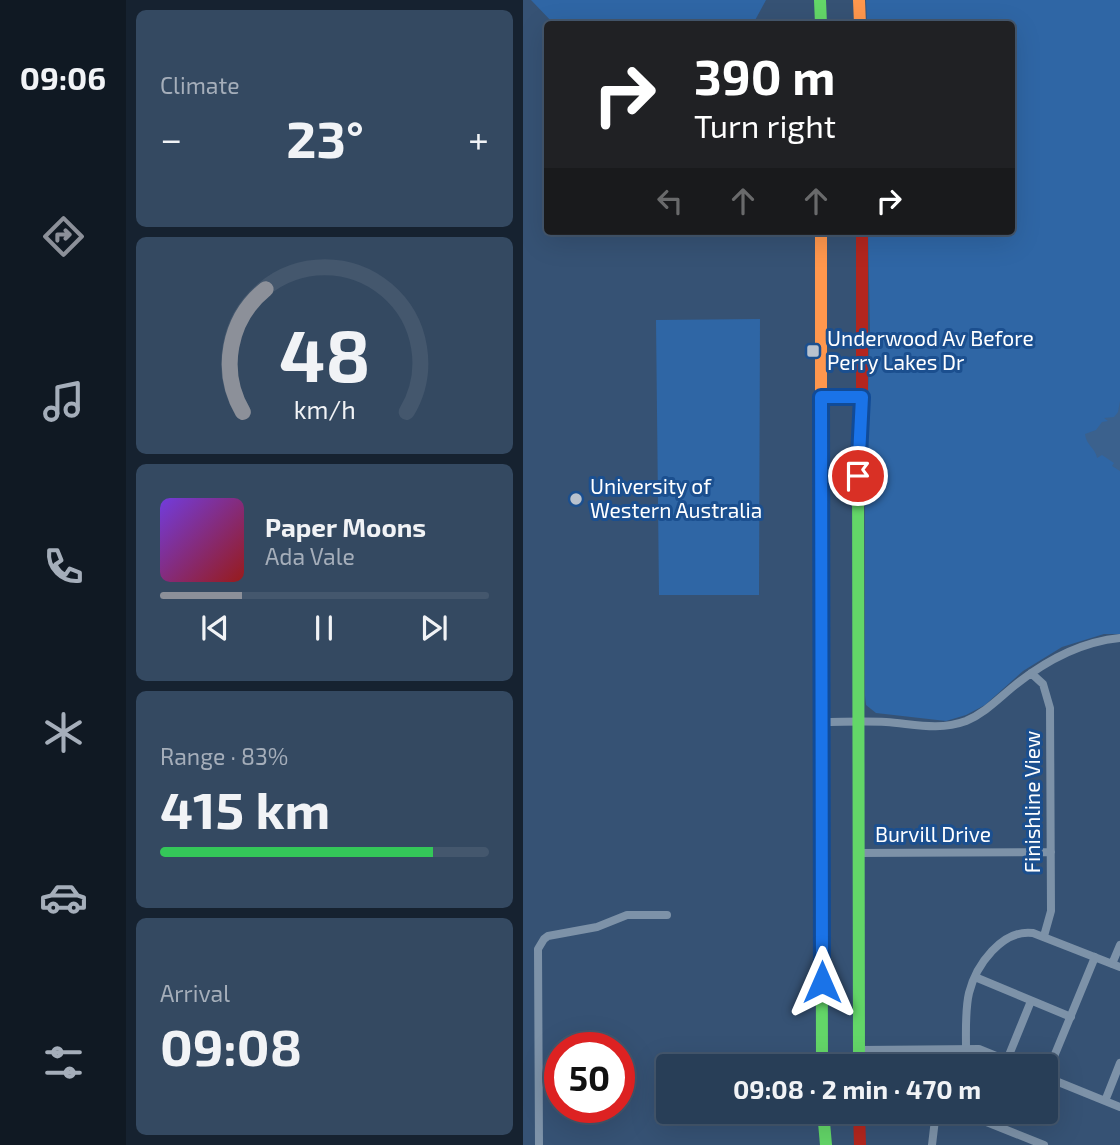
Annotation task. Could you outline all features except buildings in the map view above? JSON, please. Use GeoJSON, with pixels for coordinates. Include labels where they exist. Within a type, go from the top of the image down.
{"type":"FeatureCollection","features":[{"type":"Feature","properties":{"kind":"main road"},"geometry":{"type":"LineString","coordinates":[[821,0],[821,21]]}},
{"type":"Feature","properties":{"kind":"main road"},"geometry":{"type":"LineString","coordinates":[[859,0],[860,21]]}},
{"type":"Feature","properties":{"kind":"main road"},"geometry":{"type":"LineString","coordinates":[[821,235],[822,1054]]}},
{"type":"Feature","properties":{"kind":"main road"},"geometry":{"type":"LineString","coordinates":[[858,1054],[858,452],[862,397],[862,235]]}},
{"type":"Feature","properties":{"kind":"main road"},"geometry":{"type":"LineString","coordinates":[[821,397],[862,397]]}},
{"type":"Feature","properties":{"kind":"main road"},"geometry":{"type":"LineString","coordinates":[[824,1124],[826,1145]]}},
{"type":"Feature","properties":{"kind":"main road"},"geometry":{"type":"LineString","coordinates":[[860,1124],[860,1145]]}},
{"type":"Feature","properties":{"kind":"street"},"geometry":{"type":"LineString","coordinates":[[821,722],[949,726],[977,716],[1031,673],[1072,649],[1120,638]]}},
{"type":"Feature","properties":{"kind":"street","name":"Finishline View"},"geometry":{"type":"LineString","coordinates":[[1031,673],[1043,684],[1050,708],[1051,911],[1044,936]]}},
{"type":"Feature","properties":{"kind":"street","name":"Burvill Drive"},"geometry":{"type":"LineString","coordinates":[[858,853],[1051,852]]}},
{"type":"Feature","properties":{"kind":"street"},"geometry":{"type":"LineString","coordinates":[[539,1145],[540,943],[548,936],[597,927],[627,915],[667,915]]}},
{"type":"Feature","properties":{"kind":"street"},"geometry":{"type":"LineString","coordinates":[[966,1048],[969,993],[975,977],[990,954],[1004,941],[1025,932],[1044,936],[1116,966],[1120,944]]}},
{"type":"Feature","properties":{"kind":"street"},"geometry":{"type":"LineString","coordinates":[[1055,1054],[1095,957]]}},
{"type":"Feature","properties":{"kind":"street"},"geometry":{"type":"LineString","coordinates":[[975,977],[1071,1017]]}},
{"type":"Feature","properties":{"kind":"street"},"geometry":{"type":"LineString","coordinates":[[1009,1054],[1031,1002]]}},
{"type":"Feature","properties":{"kind":"street"},"geometry":{"type":"LineString","coordinates":[[858,1050],[966,1048],[992,1054]]}},
{"type":"Feature","properties":{"kind":"street"},"geometry":{"type":"LineString","coordinates":[[1105,1101],[1120,1063]]}},
{"type":"Feature","properties":{"kind":"street"},"geometry":{"type":"LineString","coordinates":[[1058,1081],[1120,1107]]}},
{"type":"Feature","properties":{"kind":"street"},"geometry":{"type":"LineString","coordinates":[[933,1145],[935,1124]]}},
{"type":"Feature","properties":{"kind":"street"},"geometry":{"type":"LineString","coordinates":[[992,1124],[1044,1145]]}},
{"type":"Feature","properties":{"kind":"shaded area"},"geometry":{"type":"Polygon","coordinates":[[[531,0],[766,0],[755,21],[551,21],[531,0]]]}},
{"type":"Feature","properties":{"kind":"shaded area"},"geometry":{"type":"Polygon","coordinates":[[[866,0],[1120,0],[1120,634],[1104,634],[1062,647],[1023,671],[985,705],[946,721],[876,713],[866,705],[865,482],[870,333],[868,235],[1015,235],[1015,21],[867,21],[866,0]]]}},
{"type":"Feature","properties":{"kind":"shaded area"},"geometry":{"type":"Polygon","coordinates":[[[760,319],[759,595],[659,595],[656,320],[760,319]]]}},
{"type":"Feature","properties":{"kind":"shaded area"},"geometry":{"type":"Polygon","coordinates":[[[1120,401],[1120,471],[1102,455],[1097,458],[1085,434],[1108,421],[1104,418],[1114,417],[1120,401]]]}},
{"type":"Feature","properties":{"kind":"traffic: fast"},"geometry":{"type":"LineString","coordinates":[[820,0],[821,21]]}},
{"type":"Feature","properties":{"kind":"traffic: fast"},"geometry":{"type":"LineString","coordinates":[[859,1054],[858,452],[862,393]]}},
{"type":"Feature","properties":{"kind":"traffic: fast"},"geometry":{"type":"LineString","coordinates":[[821,397],[862,397]]}},
{"type":"Feature","properties":{"kind":"traffic: fast"},"geometry":{"type":"LineString","coordinates":[[821,557],[822,1054]]}},
{"type":"Feature","properties":{"kind":"traffic: fast"},"geometry":{"type":"LineString","coordinates":[[824,1124],[826,1145]]}},
{"type":"Feature","properties":{"kind":"traffic: slow"},"geometry":{"type":"LineString","coordinates":[[859,0],[860,21]]}},
{"type":"Feature","properties":{"kind":"traffic: slow"},"geometry":{"type":"LineString","coordinates":[[821,235],[821,557]]}},
{"type":"Feature","properties":{"kind":"traffic: jam"},"geometry":{"type":"LineString","coordinates":[[862,235],[862,393]]}},
{"type":"Feature","properties":{"kind":"traffic: jam"},"geometry":{"type":"LineString","coordinates":[[859,1124],[860,1145]]}},
{"type":"Feature","properties":{"kind":"place","name":"Underwood Av Before Perry Lakes Dr"},"geometry":{"type":"Point","coordinates":[813,351]}},
{"type":"Feature","properties":{"kind":"place","name":"University of Western Australia"},"geometry":{"type":"Point","coordinates":[576,499]}},
{"type":"Feature","properties":{"kind":"route"},"geometry":{"type":"LineString","coordinates":[[822,982],[821,397],[862,397],[858,476]]}}]}
